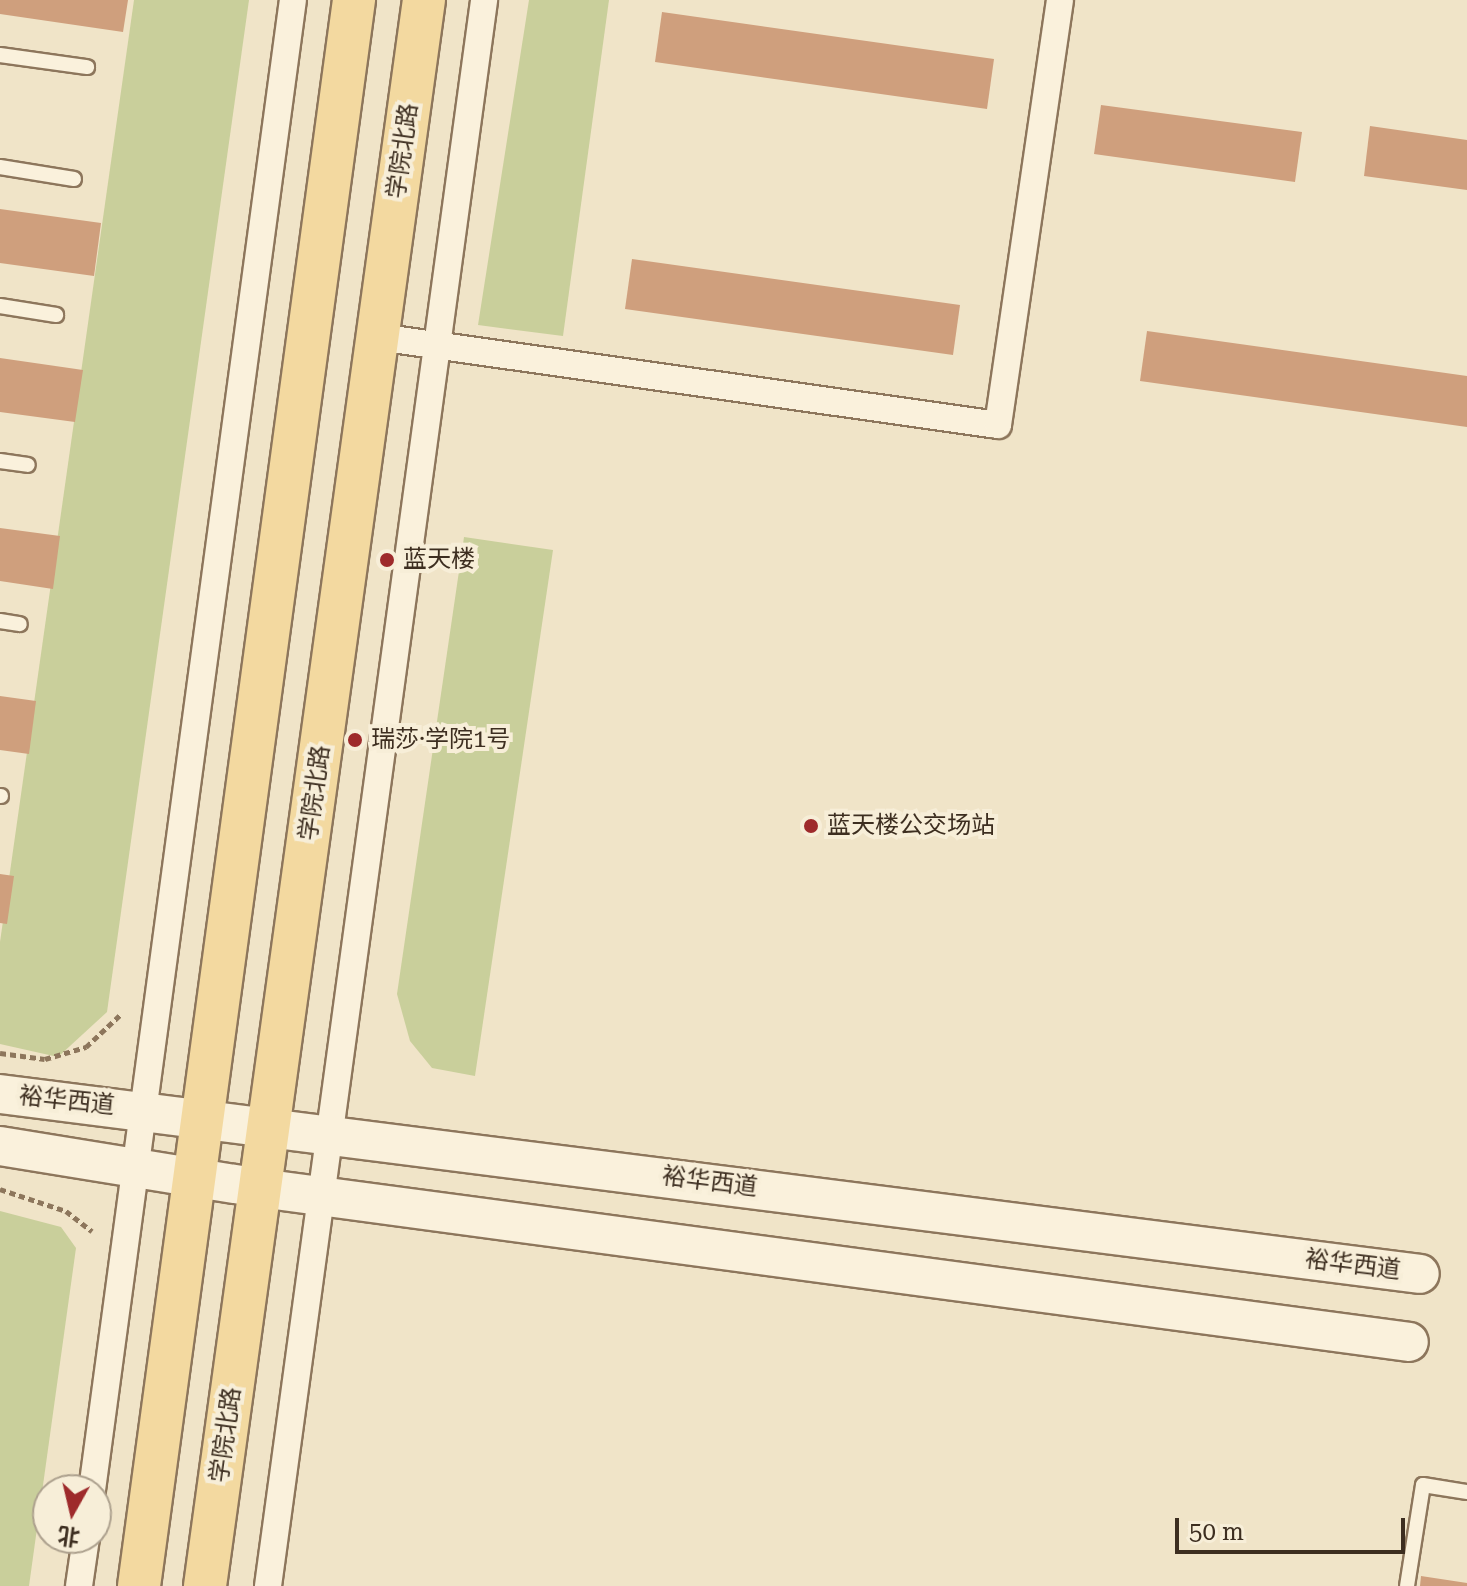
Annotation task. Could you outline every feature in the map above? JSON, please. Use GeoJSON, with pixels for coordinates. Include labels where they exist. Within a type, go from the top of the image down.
{"type":"FeatureCollection","features":[{"type":"Feature","properties":{"kind":"main road"},"geometry":{"type":"LineString","coordinates":[[139,1586],[354,0]]}},
{"type":"Feature","properties":{"kind":"main road","name":"学院北路"},"geometry":{"type":"LineString","coordinates":[[205,1586],[424,0]]}},
{"type":"Feature","properties":{"kind":"main road","name":"裕华西道"},"geometry":{"type":"LineString","coordinates":[[0,1094],[145,1108],[1420,1274]]}},
{"type":"Feature","properties":{"kind":"main road"},"geometry":{"type":"LineString","coordinates":[[0,1146],[139,1171],[260,1188],[1409,1342]]}},
{"type":"Feature","properties":{"kind":"street"},"geometry":{"type":"LineString","coordinates":[[94,1474],[139,1171],[293,0]]}},
{"type":"Feature","properties":{"kind":"street"},"geometry":{"type":"LineString","coordinates":[[268,1586],[440,342],[484,0]]}},
{"type":"Feature","properties":{"kind":"street"},"geometry":{"type":"LineString","coordinates":[[378,337],[440,342],[998,425],[1060,0]]}},
{"type":"Feature","properties":{"kind":"street"},"geometry":{"type":"LineString","coordinates":[[79,1586],[84,1554]]}},
{"type":"Feature","properties":{"kind":"lane"},"geometry":{"type":"LineString","coordinates":[[0,55],[87,67]]}},
{"type":"Feature","properties":{"kind":"lane"},"geometry":{"type":"LineString","coordinates":[[0,167],[74,179]]}},
{"type":"Feature","properties":{"kind":"lane"},"geometry":{"type":"LineString","coordinates":[[0,306],[56,315]]}},
{"type":"Feature","properties":{"kind":"lane"},"geometry":{"type":"LineString","coordinates":[[0,461],[28,465]]}},
{"type":"Feature","properties":{"kind":"lane"},"geometry":{"type":"LineString","coordinates":[[0,621],[20,624]]}},
{"type":"Feature","properties":{"kind":"lane"},"geometry":{"type":"LineString","coordinates":[[1407,1586],[1423,1485],[1467,1492]]}},
{"type":"Feature","properties":{"kind":"path"},"geometry":{"type":"LineString","coordinates":[[0,1053],[45,1059],[86,1047],[121,1014]]}},
{"type":"Feature","properties":{"kind":"path"},"geometry":{"type":"LineString","coordinates":[[0,1189],[66,1211],[92,1231]]}},
{"type":"Feature","properties":{"kind":"green space"},"geometry":{"type":"Polygon","coordinates":[[[134,0],[249,0],[107,1012],[58,1057],[0,1044],[0,942],[134,0]]]}},
{"type":"Feature","properties":{"kind":"green space"},"geometry":{"type":"Polygon","coordinates":[[[529,0],[609,0],[563,336],[478,325],[529,0]]]}},
{"type":"Feature","properties":{"kind":"green space"},"geometry":{"type":"Polygon","coordinates":[[[464,537],[553,550],[475,1076],[432,1068],[410,1041],[397,994],[464,537]]]}},
{"type":"Feature","properties":{"kind":"green space"},"geometry":{"type":"Polygon","coordinates":[[[0,1211],[61,1227],[76,1248],[45,1474],[32,1474],[33,1554],[29,1586],[0,1586],[0,1211]]]}},
{"type":"Feature","properties":{"kind":"building"},"geometry":{"type":"Polygon","coordinates":[[[0,0],[128,0],[123,32],[0,14],[0,0]]]}},
{"type":"Feature","properties":{"kind":"building"},"geometry":{"type":"Polygon","coordinates":[[[662,12],[994,59],[987,109],[655,62],[662,12]]]}},
{"type":"Feature","properties":{"kind":"building"},"geometry":{"type":"Polygon","coordinates":[[[1101,105],[1302,132],[1295,182],[1094,154],[1101,105]]]}},
{"type":"Feature","properties":{"kind":"building"},"geometry":{"type":"Polygon","coordinates":[[[1370,126],[1467,140],[1467,190],[1364,176],[1370,126]]]}},
{"type":"Feature","properties":{"kind":"building"},"geometry":{"type":"Polygon","coordinates":[[[0,209],[101,223],[94,276],[0,263],[0,209]]]}},
{"type":"Feature","properties":{"kind":"building"},"geometry":{"type":"Polygon","coordinates":[[[632,259],[960,305],[953,355],[625,309],[632,259]]]}},
{"type":"Feature","properties":{"kind":"building"},"geometry":{"type":"Polygon","coordinates":[[[1147,331],[1467,376],[1467,427],[1140,381],[1147,331]]]}},
{"type":"Feature","properties":{"kind":"building"},"geometry":{"type":"Polygon","coordinates":[[[0,358],[83,370],[75,422],[0,412],[0,358]]]}},
{"type":"Feature","properties":{"kind":"building"},"geometry":{"type":"Polygon","coordinates":[[[0,528],[60,536],[53,589],[0,581],[0,528]]]}},
{"type":"Feature","properties":{"kind":"building"},"geometry":{"type":"Polygon","coordinates":[[[0,696],[36,701],[29,754],[0,750],[0,696]]]}},
{"type":"Feature","properties":{"kind":"building"},"geometry":{"type":"Polygon","coordinates":[[[0,874],[14,876],[7,924],[0,923],[0,874]]]}},
{"type":"Feature","properties":{"kind":"building"},"geometry":{"type":"Polygon","coordinates":[[[1421,1576],[1467,1583],[1467,1586],[1420,1586],[1421,1576]]]}},
{"type":"Feature","properties":{"kind":"place","name":"蓝天楼"},"geometry":{"type":"Point","coordinates":[387,560]}},
{"type":"Feature","properties":{"kind":"place","name":"瑞莎·学院1号"},"geometry":{"type":"Point","coordinates":[355,740]}},
{"type":"Feature","properties":{"kind":"place","name":"蓝天楼公交场站"},"geometry":{"type":"Point","coordinates":[811,826]}}]}
